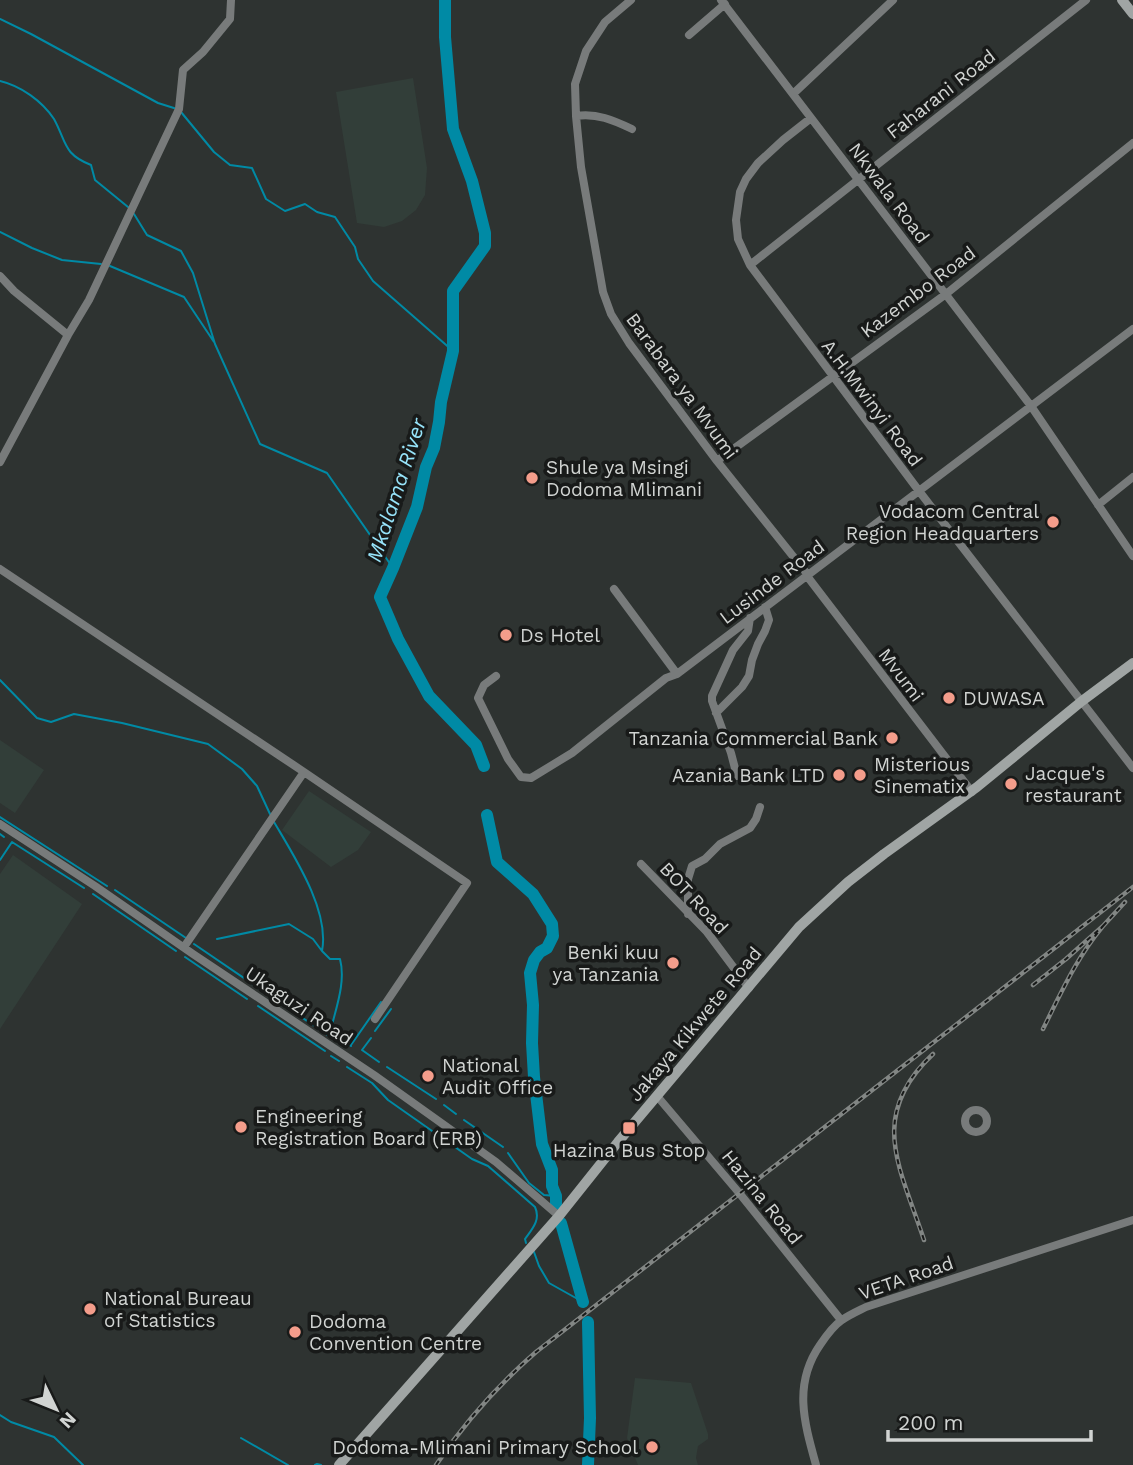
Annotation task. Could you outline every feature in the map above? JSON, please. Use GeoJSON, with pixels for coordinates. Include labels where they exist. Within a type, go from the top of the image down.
{"type":"FeatureCollection","features":[{"type":"Feature","properties":{"kind":"main road"},"geometry":{"type":"LineString","coordinates":[[1122,0],[1133,14]]}},
{"type":"Feature","properties":{"kind":"main road","name":"Jakaya Kikwete Road"},"geometry":{"type":"LineString","coordinates":[[339,1465],[559,1216],[799,928],[848,882],[972,792],[1082,701],[1133,663]]}},
{"type":"Feature","properties":{"kind":"street"},"geometry":{"type":"LineString","coordinates":[[0,461],[89,300],[179,109],[183,70],[230,19],[231,0]]}},
{"type":"Feature","properties":{"kind":"street","name":"Barabara ya Mvumi"},"geometry":{"type":"LineString","coordinates":[[631,0],[605,22],[586,51],[575,84],[581,167],[603,292],[611,314],[629,343],[807,575]]}},
{"type":"Feature","properties":{"kind":"street"},"geometry":{"type":"LineString","coordinates":[[793,94],[893,0]]}},
{"type":"Feature","properties":{"kind":"street","name":"Faharani Road"},"geometry":{"type":"LineString","coordinates":[[750,265],[1086,0]]}},
{"type":"Feature","properties":{"kind":"street"},"geometry":{"type":"LineString","coordinates":[[689,36],[723,2]]}},
{"type":"Feature","properties":{"kind":"street","name":"Nkwala Road"},"geometry":{"type":"LineString","coordinates":[[723,2],[1031,406],[1133,556]]}},
{"type":"Feature","properties":{"kind":"street"},"geometry":{"type":"LineString","coordinates":[[576,116],[600,116],[632,129]]}},
{"type":"Feature","properties":{"kind":"street","name":"A.H.Mwinyi Road"},"geometry":{"type":"LineString","coordinates":[[811,118],[758,163],[740,192],[736,220],[738,239],[750,265],[831,376],[1133,768]]}},
{"type":"Feature","properties":{"kind":"street","name":"Kazembo Road"},"geometry":{"type":"LineString","coordinates":[[717,461],[946,294],[1133,143]]}},
{"type":"Feature","properties":{"kind":"street"},"geometry":{"type":"LineString","coordinates":[[0,276],[14,291],[68,335]]}},
{"type":"Feature","properties":{"kind":"street","name":"Lusinde Road"},"geometry":{"type":"LineString","coordinates":[[496,676],[484,685],[478,698],[508,759],[521,777],[531,778],[572,753],[666,678],[677,674],[1133,329]]}},
{"type":"Feature","properties":{"kind":"street"},"geometry":{"type":"LineString","coordinates":[[1098,505],[1133,477]]}},
{"type":"Feature","properties":{"kind":"street"},"geometry":{"type":"LineString","coordinates":[[0,569],[467,883],[375,1019]]}},
{"type":"Feature","properties":{"kind":"street","name":"Mvumi"},"geometry":{"type":"LineString","coordinates":[[807,575],[972,792]]}},
{"type":"Feature","properties":{"kind":"street"},"geometry":{"type":"LineString","coordinates":[[614,589],[677,674]]}},
{"type":"Feature","properties":{"kind":"street"},"geometry":{"type":"LineString","coordinates":[[716,713],[749,676],[752,660],[769,620],[765,607]]}},
{"type":"Feature","properties":{"kind":"street"},"geometry":{"type":"LineString","coordinates":[[737,776],[712,696],[728,659],[748,631],[750,618]]}},
{"type":"Feature","properties":{"kind":"street"},"geometry":{"type":"LineString","coordinates":[[184,947],[304,772]]}},
{"type":"Feature","properties":{"kind":"street"},"geometry":{"type":"LineString","coordinates":[[688,914],[688,879],[692,866],[705,859],[720,844],[750,828],[760,807]]}},
{"type":"Feature","properties":{"kind":"street","name":"Ukaguzi Road"},"geometry":{"type":"LineString","coordinates":[[0,824],[450,1128],[496,1162],[559,1216]]}},
{"type":"Feature","properties":{"kind":"street","name":"BOT Road"},"geometry":{"type":"LineString","coordinates":[[641,864],[707,932],[749,988]]}},
{"type":"Feature","properties":{"kind":"street","name":"Hazina Road"},"geometry":{"type":"LineString","coordinates":[[657,1096],[841,1320]]}},
{"type":"Feature","properties":{"kind":"street","name":"VETA Road"},"geometry":{"type":"LineString","coordinates":[[816,1465],[802,1403],[805,1376],[814,1353],[841,1320],[866,1307],[1133,1220]]}},
{"type":"Feature","properties":{"kind":"shaded area"},"geometry":{"type":"Polygon","coordinates":[[[413,78],[427,168],[425,195],[416,210],[402,221],[384,227],[357,223],[336,92],[413,78]]]}},
{"type":"Feature","properties":{"kind":"shaded area"},"geometry":{"type":"Polygon","coordinates":[[[0,740],[44,770],[15,813],[0,803],[0,740]]]}},
{"type":"Feature","properties":{"kind":"shaded area"},"geometry":{"type":"Polygon","coordinates":[[[309,791],[371,832],[358,850],[331,867],[282,830],[309,791]]]}},
{"type":"Feature","properties":{"kind":"shaded area"},"geometry":{"type":"Polygon","coordinates":[[[13,855],[82,904],[0,1029],[0,874],[13,855]]]}},
{"type":"Feature","properties":{"kind":"shaded area"},"geometry":{"type":"Polygon","coordinates":[[[635,1378],[691,1383],[708,1434],[708,1439],[698,1446],[698,1465],[638,1465],[627,1438],[635,1378]]]}},
{"type":"Feature","properties":{"kind":"waterway","name":"Mkalama River"},"geometry":{"type":"LineString","coordinates":[[445,0],[445,37],[453,129],[472,181],[485,233],[485,246],[453,291],[453,351],[434,448],[426,467],[417,507],[380,597],[398,639],[429,696],[476,745],[484,766]]}},
{"type":"Feature","properties":{"kind":"waterway"},"geometry":{"type":"LineString","coordinates":[[0,19],[158,103],[177,109]]}},
{"type":"Feature","properties":{"kind":"waterway"},"geometry":{"type":"LineString","coordinates":[[0,81],[23,90],[43,106],[54,119],[70,152],[91,165],[95,180],[128,207]]}},
{"type":"Feature","properties":{"kind":"waterway"},"geometry":{"type":"LineString","coordinates":[[181,112],[214,152],[230,165],[252,168],[266,199],[285,211],[305,204],[317,212],[335,217],[373,281],[453,351]]}},
{"type":"Feature","properties":{"kind":"waterway"},"geometry":{"type":"LineString","coordinates":[[134,214],[147,235],[181,251],[193,273],[215,344],[260,444],[327,473],[393,568]]}},
{"type":"Feature","properties":{"kind":"waterway"},"geometry":{"type":"LineString","coordinates":[[0,232],[62,260],[101,264]]}},
{"type":"Feature","properties":{"kind":"waterway"},"geometry":{"type":"LineString","coordinates":[[110,266],[184,297],[214,342]]}},
{"type":"Feature","properties":{"kind":"waterway"},"geometry":{"type":"LineString","coordinates":[[0,680],[37,718],[51,722],[74,714],[208,744],[242,769],[257,786],[270,814]]}},
{"type":"Feature","properties":{"kind":"waterway","name":"Mkalama River"},"geometry":{"type":"LineString","coordinates":[[487,815],[497,862],[533,894],[552,924],[553,936],[547,948],[534,960],[530,973],[534,1077],[542,1144],[552,1170],[556,1204]]}},
{"type":"Feature","properties":{"kind":"waterway"},"geometry":{"type":"LineString","coordinates":[[0,817],[107,886]]}},
{"type":"Feature","properties":{"kind":"waterway"},"geometry":{"type":"LineString","coordinates":[[274,822],[300,867],[316,902],[323,935],[322,951],[330,959],[340,959],[341,986],[331,1029],[351,1046]]}},
{"type":"Feature","properties":{"kind":"waterway"},"geometry":{"type":"LineString","coordinates":[[0,834],[4,837]]}},
{"type":"Feature","properties":{"kind":"waterway"},"geometry":{"type":"LineString","coordinates":[[0,860],[12,842],[84,888]]}},
{"type":"Feature","properties":{"kind":"waterway"},"geometry":{"type":"LineString","coordinates":[[115,890],[186,938]]}},
{"type":"Feature","properties":{"kind":"waterway"},"geometry":{"type":"LineString","coordinates":[[93,894],[176,951]]}},
{"type":"Feature","properties":{"kind":"waterway"},"geometry":{"type":"LineString","coordinates":[[217,939],[289,924],[313,939],[322,951]]}},
{"type":"Feature","properties":{"kind":"waterway"},"geometry":{"type":"LineString","coordinates":[[194,944],[335,1040],[346,1044]]}},
{"type":"Feature","properties":{"kind":"waterway"},"geometry":{"type":"LineString","coordinates":[[185,957],[247,999]]}},
{"type":"Feature","properties":{"kind":"waterway"},"geometry":{"type":"LineString","coordinates":[[351,1045],[381,1002]]}},
{"type":"Feature","properties":{"kind":"waterway"},"geometry":{"type":"LineString","coordinates":[[258,1006],[325,1051]]}},
{"type":"Feature","properties":{"kind":"waterway"},"geometry":{"type":"LineString","coordinates":[[375,1031],[391,1009]]}},
{"type":"Feature","properties":{"kind":"waterway"},"geometry":{"type":"LineString","coordinates":[[371,1038],[362,1050],[379,1062]]}},
{"type":"Feature","properties":{"kind":"waterway"},"geometry":{"type":"LineString","coordinates":[[331,1056],[339,1061]]}},
{"type":"Feature","properties":{"kind":"waterway"},"geometry":{"type":"LineString","coordinates":[[347,1067],[372,1083],[388,1100],[472,1159],[488,1166],[535,1207],[536,1220],[525,1239],[526,1243]]}},
{"type":"Feature","properties":{"kind":"waterway"},"geometry":{"type":"LineString","coordinates":[[387,1067],[436,1099]]}},
{"type":"Feature","properties":{"kind":"waterway"},"geometry":{"type":"LineString","coordinates":[[444,1105],[456,1114]]}},
{"type":"Feature","properties":{"kind":"waterway"},"geometry":{"type":"LineString","coordinates":[[464,1120],[503,1147]]}},
{"type":"Feature","properties":{"kind":"waterway"},"geometry":{"type":"LineString","coordinates":[[508,1153],[529,1183],[544,1195],[556,1196]]}},
{"type":"Feature","properties":{"kind":"waterway","name":"Mkalama River"},"geometry":{"type":"LineString","coordinates":[[561,1223],[583,1302]]}},
{"type":"Feature","properties":{"kind":"waterway"},"geometry":{"type":"LineString","coordinates":[[534,1252],[549,1283],[583,1302]]}},
{"type":"Feature","properties":{"kind":"waterway","name":"Mkalama River"},"geometry":{"type":"LineString","coordinates":[[588,1322],[588,1465]]}},
{"type":"Feature","properties":{"kind":"waterway"},"geometry":{"type":"LineString","coordinates":[[0,1415],[11,1422],[54,1437],[83,1465]]}},
{"type":"Feature","properties":{"kind":"waterway"},"geometry":{"type":"LineString","coordinates":[[241,1438],[288,1465]]}},
{"type":"Feature","properties":{"kind":"waterway"},"geometry":{"type":"LineString","coordinates":[[315,1465],[321,1465]]}},
{"type":"Feature","properties":{"kind":"railway"},"geometry":{"type":"LineString","coordinates":[[436,1465],[483,1405],[536,1352],[1133,887]]}},
{"type":"Feature","properties":{"kind":"railway"},"geometry":{"type":"LineString","coordinates":[[1103,926],[1125,902]]}},
{"type":"Feature","properties":{"kind":"railway"},"geometry":{"type":"LineString","coordinates":[[1033,985],[1103,926],[1077,963],[1043,1029]]}},
{"type":"Feature","properties":{"kind":"railway"},"geometry":{"type":"LineString","coordinates":[[924,1240],[899,1165],[895,1121],[900,1099],[913,1077],[933,1054]]}},
{"type":"Feature","properties":{"kind":"place","name":"Shule ya Msingi Dodoma Mlimani"},"geometry":{"type":"Point","coordinates":[532,478]}},
{"type":"Feature","properties":{"kind":"place","name":"Vodacom Central Region Headquarters"},"geometry":{"type":"Point","coordinates":[1053,522]}},
{"type":"Feature","properties":{"kind":"place","name":"Ds Hotel"},"geometry":{"type":"Point","coordinates":[506,635]}},
{"type":"Feature","properties":{"kind":"place","name":"DUWASA"},"geometry":{"type":"Point","coordinates":[949,698]}},
{"type":"Feature","properties":{"kind":"place","name":"Tanzania Commercial Bank"},"geometry":{"type":"Point","coordinates":[892,738]}},
{"type":"Feature","properties":{"kind":"place","name":"Azania Bank LTD"},"geometry":{"type":"Point","coordinates":[839,775]}},
{"type":"Feature","properties":{"kind":"place","name":"Misterious Sinematix"},"geometry":{"type":"Point","coordinates":[860,775]}},
{"type":"Feature","properties":{"kind":"place","name":"Jacque's restaurant"},"geometry":{"type":"Point","coordinates":[1011,784]}},
{"type":"Feature","properties":{"kind":"place","name":"Benki kuu ya Tanzania"},"geometry":{"type":"Point","coordinates":[673,963]}},
{"type":"Feature","properties":{"kind":"place","name":"National Audit Office"},"geometry":{"type":"Point","coordinates":[428,1076]}},
{"type":"Feature","properties":{"kind":"place","name":"Engineering Registration Board (ERB)"},"geometry":{"type":"Point","coordinates":[241,1127]}},
{"type":"Feature","properties":{"kind":"place","name":"Hazina Bus Stop"},"geometry":{"type":"Point","coordinates":[629,1128]}},
{"type":"Feature","properties":{"kind":"place","name":"National Bureau of Statistics"},"geometry":{"type":"Point","coordinates":[90,1309]}},
{"type":"Feature","properties":{"kind":"place","name":"Dodoma Convention Centre"},"geometry":{"type":"Point","coordinates":[295,1332]}},
{"type":"Feature","properties":{"kind":"place","name":"Dodoma-Mlimani Primary School"},"geometry":{"type":"Point","coordinates":[652,1447]}}]}
